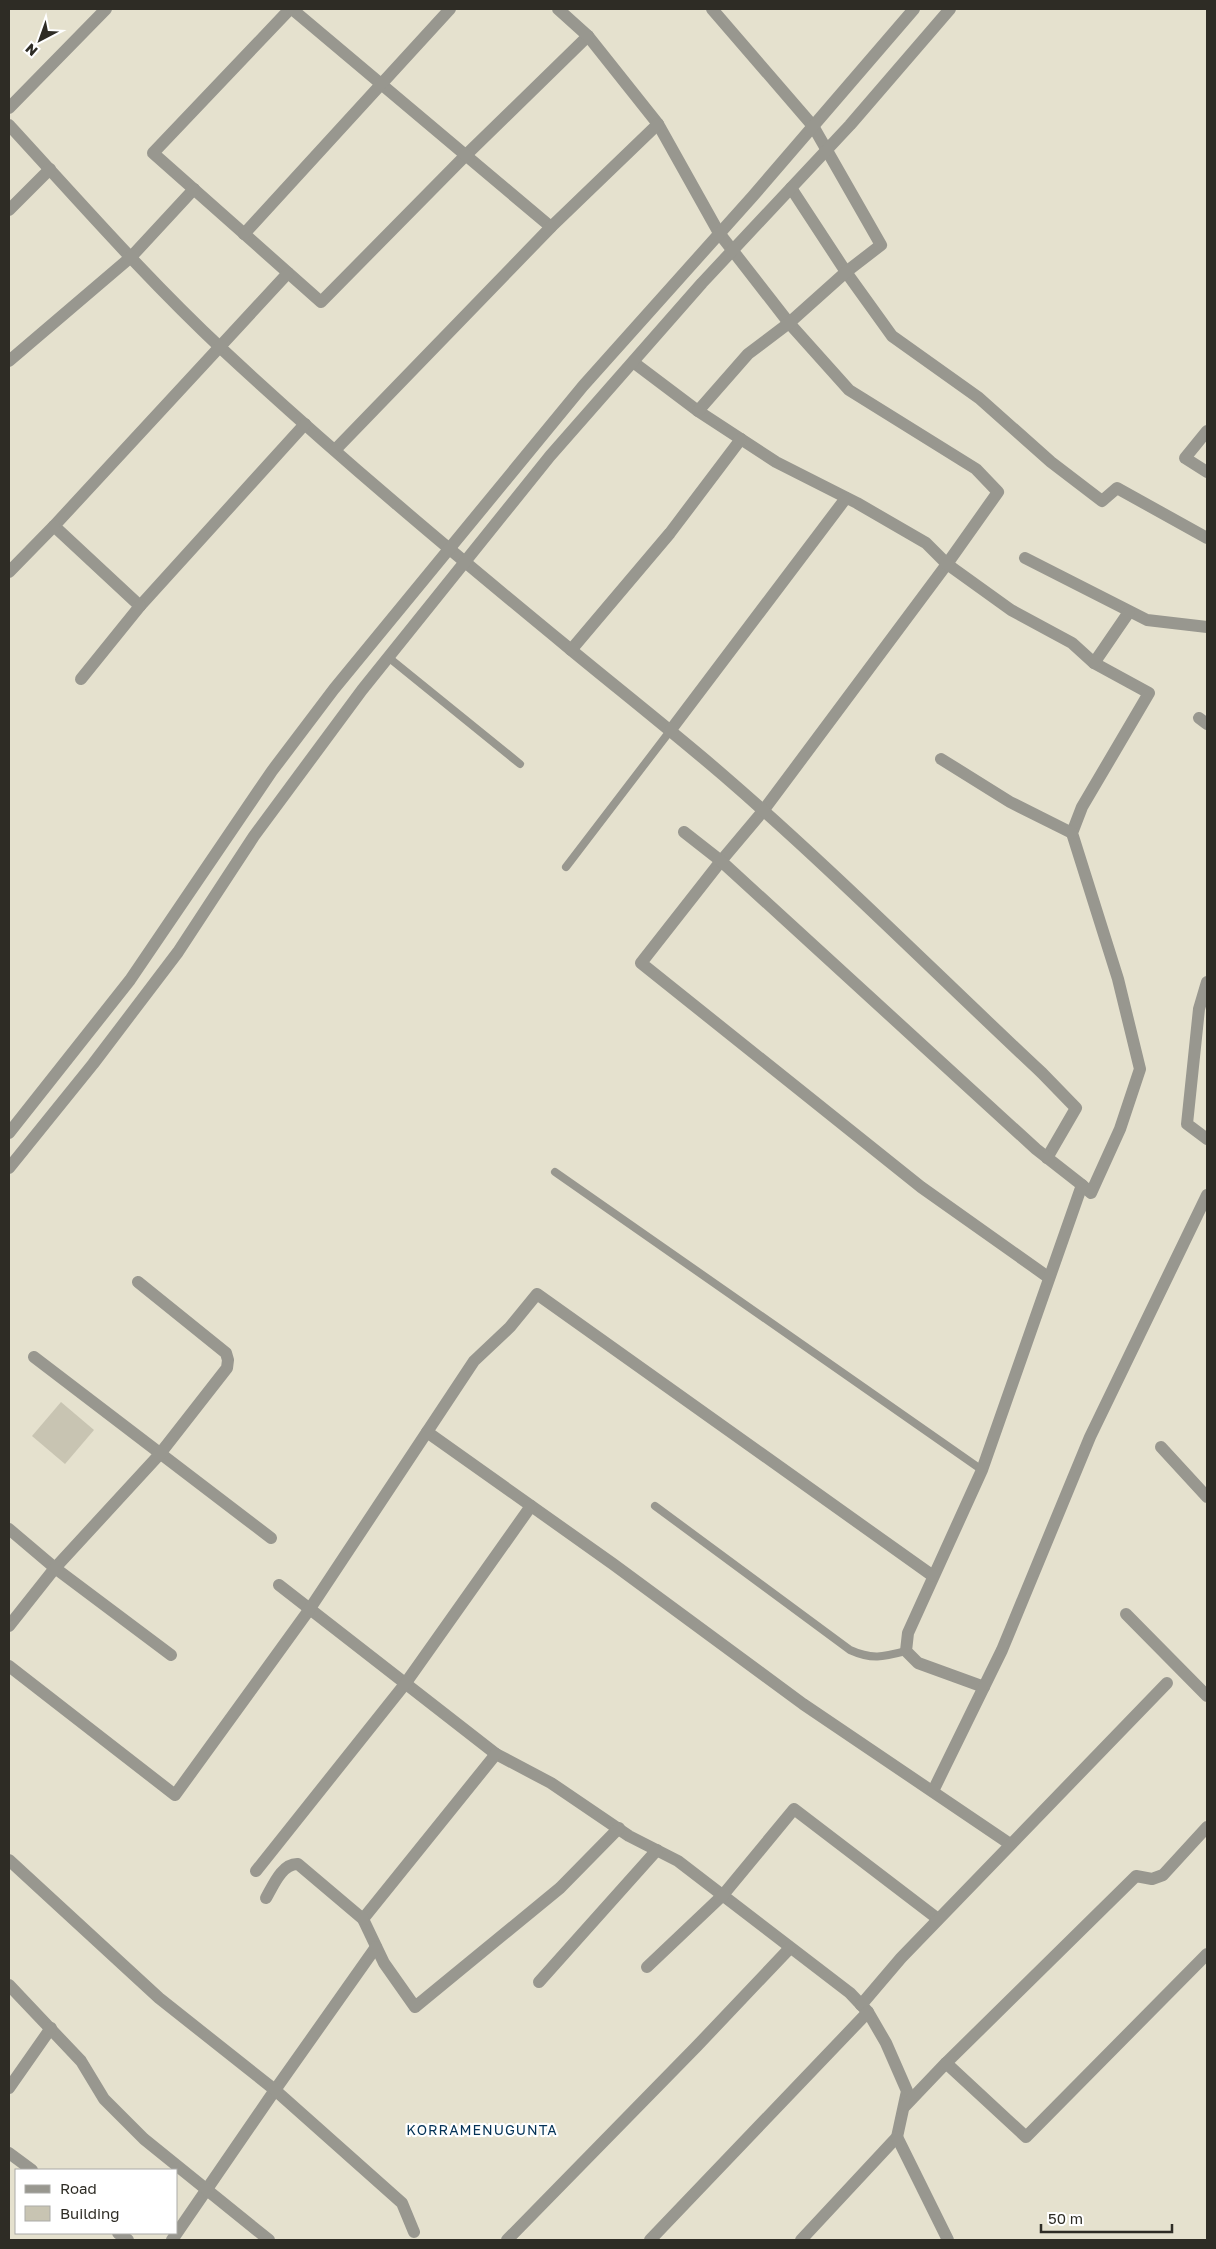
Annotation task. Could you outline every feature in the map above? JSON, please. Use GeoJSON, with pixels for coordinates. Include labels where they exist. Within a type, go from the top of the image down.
{"type":"FeatureCollection","features":[{"type":"Feature","properties":{"kind":"street"},"geometry":{"type":"LineString","coordinates":[[9,108],[106,9]]}},
{"type":"Feature","properties":{"kind":"street"},"geometry":{"type":"LineString","coordinates":[[551,227],[466,155],[291,9],[153,153],[321,302],[466,155],[588,36]]}},
{"type":"Feature","properties":{"kind":"street"},"geometry":{"type":"LineString","coordinates":[[244,234],[450,9]]}},
{"type":"Feature","properties":{"kind":"street"},"geometry":{"type":"LineString","coordinates":[[558,9],[588,36],[658,124],[719,233],[789,323],[849,390],[976,469],[998,492],[947,564],[763,812],[721,861],[641,963],[921,1187],[1048,1277]]}},
{"type":"Feature","properties":{"kind":"street"},"geometry":{"type":"LineString","coordinates":[[698,411],[748,354],[789,323],[846,272],[882,245],[813,126],[712,9]]}},
{"type":"Feature","properties":{"kind":"street"},"geometry":{"type":"LineString","coordinates":[[9,1133],[130,980],[272,771],[334,689],[583,386],[914,9]]}},
{"type":"Feature","properties":{"kind":"street"},"geometry":{"type":"LineString","coordinates":[[9,1168],[178,952],[254,836],[362,690],[550,456],[733,249],[827,149],[950,9]]}},
{"type":"Feature","properties":{"kind":"street"},"geometry":{"type":"LineString","coordinates":[[335,450],[551,227],[658,124]]}},
{"type":"Feature","properties":{"kind":"street"},"geometry":{"type":"LineString","coordinates":[[9,125],[131,257],[220,347],[448,549],[670,731],[763,812],[1076,1108],[1048,1158]]}},
{"type":"Feature","properties":{"kind":"street"},"geometry":{"type":"LineString","coordinates":[[9,210],[50,169]]}},
{"type":"Feature","properties":{"kind":"street"},"geometry":{"type":"LineString","coordinates":[[791,188],[846,272],[892,336],[979,398],[1051,462],[1102,501],[1118,488],[1207,538]]}},
{"type":"Feature","properties":{"kind":"street"},"geometry":{"type":"LineString","coordinates":[[9,361],[131,257],[194,189]]}},
{"type":"Feature","properties":{"kind":"street"},"geometry":{"type":"LineString","coordinates":[[9,572],[288,274]]}},
{"type":"Feature","properties":{"kind":"street"},"geometry":{"type":"LineString","coordinates":[[633,362],[698,411],[776,462],[926,542],[947,564],[1011,610],[1072,643],[1094,663],[1149,693],[1082,807],[1072,833],[1118,979],[1140,1069],[1120,1129],[1091,1193],[952,1074],[721,861],[684,832]]}},
{"type":"Feature","properties":{"kind":"street"},"geometry":{"type":"LineString","coordinates":[[81,679],[140,606],[305,424]]}},
{"type":"Feature","properties":{"kind":"street"},"geometry":{"type":"LineString","coordinates":[[1207,431],[1185,458],[1207,472]]}},
{"type":"Feature","properties":{"kind":"street"},"geometry":{"type":"LineString","coordinates":[[571,650],[670,533],[741,439]]}},
{"type":"Feature","properties":{"kind":"street"},"geometry":{"type":"LineString","coordinates":[[670,731],[846,498]]}},
{"type":"Feature","properties":{"kind":"street"},"geometry":{"type":"LineString","coordinates":[[54,526],[140,606]]}},
{"type":"Feature","properties":{"kind":"street"},"geometry":{"type":"LineString","coordinates":[[1025,558],[1147,620],[1207,627]]}},
{"type":"Feature","properties":{"kind":"street"},"geometry":{"type":"LineString","coordinates":[[1094,663],[1129,612]]}},
{"type":"Feature","properties":{"kind":"street"},"geometry":{"type":"LineString","coordinates":[[941,759],[1010,802],[1072,833]]}},
{"type":"Feature","properties":{"kind":"street"},"geometry":{"type":"LineString","coordinates":[[1207,982],[1199,1009],[1187,1124],[1207,1139]]}},
{"type":"Feature","properties":{"kind":"street"},"geometry":{"type":"LineString","coordinates":[[93,1027],[111,1040]]}},
{"type":"Feature","properties":{"kind":"street"},"geometry":{"type":"LineString","coordinates":[[984,1687],[918,1663],[906,1651],[908,1633],[932,1576],[982,1470],[1048,1277],[1082,1185]]}},
{"type":"Feature","properties":{"kind":"street"},"geometry":{"type":"LineString","coordinates":[[933,1791],[1002,1650],[1090,1437],[1207,1195]]}},
{"type":"Feature","properties":{"kind":"street"},"geometry":{"type":"LineString","coordinates":[[9,1626],[55,1568],[159,1455],[227,1368],[228,1360],[226,1353],[138,1282]]}},
{"type":"Feature","properties":{"kind":"street"},"geometry":{"type":"LineString","coordinates":[[9,1666],[175,1795],[309,1610],[474,1362],[510,1327],[538,1294],[932,1576]]}},
{"type":"Feature","properties":{"kind":"street"},"geometry":{"type":"LineString","coordinates":[[34,1357],[159,1455],[271,1538]]}},
{"type":"Feature","properties":{"kind":"street"},"geometry":{"type":"LineString","coordinates":[[427,1432],[803,1704],[1010,1844]]}},
{"type":"Feature","properties":{"kind":"street"},"geometry":{"type":"LineString","coordinates":[[1161,1447],[1207,1497]]}},
{"type":"Feature","properties":{"kind":"street"},"geometry":{"type":"LineString","coordinates":[[256,1872],[406,1684],[531,1506]]}},
{"type":"Feature","properties":{"kind":"street"},"geometry":{"type":"LineString","coordinates":[[9,1529],[55,1568],[171,1655]]}},
{"type":"Feature","properties":{"kind":"street"},"geometry":{"type":"LineString","coordinates":[[279,1585],[496,1754],[551,1783],[619,1828],[678,1861],[850,1992],[865,2009],[886,2043],[908,2092],[897,2137],[801,2240]]}},
{"type":"Feature","properties":{"kind":"street"},"geometry":{"type":"LineString","coordinates":[[1126,1614],[1207,1696]]}},
{"type":"Feature","properties":{"kind":"street"},"geometry":{"type":"LineString","coordinates":[[650,2240],[865,2009],[901,1958],[1167,1683]]}},
{"type":"Feature","properties":{"kind":"street"},"geometry":{"type":"LineString","coordinates":[[363,1919],[496,1754]]}},
{"type":"Feature","properties":{"kind":"street"},"geometry":{"type":"LineString","coordinates":[[647,1967],[722,1895],[794,1809],[938,1919]]}},
{"type":"Feature","properties":{"kind":"street"},"geometry":{"type":"LineString","coordinates":[[266,1898],[286,1867],[291,1863],[298,1864],[363,1919],[384,1963],[415,2008],[560,1888],[619,1828]]}},
{"type":"Feature","properties":{"kind":"street"},"geometry":{"type":"LineString","coordinates":[[904,2106],[1136,1876],[1152,1879],[1163,1874],[1207,1828]]}},
{"type":"Feature","properties":{"kind":"street"},"geometry":{"type":"LineString","coordinates":[[539,1982],[657,1850]]}},
{"type":"Feature","properties":{"kind":"street"},"geometry":{"type":"LineString","coordinates":[[9,1860],[159,1998],[275,2090],[402,2203],[414,2232]]}},
{"type":"Feature","properties":{"kind":"street"},"geometry":{"type":"LineString","coordinates":[[178,2231],[376,1947]]}},
{"type":"Feature","properties":{"kind":"street"},"geometry":{"type":"LineString","coordinates":[[507,2240],[790,1948]]}},
{"type":"Feature","properties":{"kind":"street"},"geometry":{"type":"LineString","coordinates":[[946,2063],[1026,2138],[1207,1954]]}},
{"type":"Feature","properties":{"kind":"street"},"geometry":{"type":"LineString","coordinates":[[9,1985],[81,2061],[104,2099],[144,2139],[268,2240]]}},
{"type":"Feature","properties":{"kind":"street"},"geometry":{"type":"LineString","coordinates":[[9,2088],[51,2028]]}},
{"type":"Feature","properties":{"kind":"street"},"geometry":{"type":"LineString","coordinates":[[897,2137],[943,2238]]}},
{"type":"Feature","properties":{"kind":"street"},"geometry":{"type":"LineString","coordinates":[[9,2153],[31,2169]]}},
{"type":"Feature","properties":{"kind":"lane"},"geometry":{"type":"LineString","coordinates":[[388,657],[520,764]]}},
{"type":"Feature","properties":{"kind":"lane"},"geometry":{"type":"LineString","coordinates":[[566,867],[670,731]]}},
{"type":"Feature","properties":{"kind":"lane"},"geometry":{"type":"LineString","coordinates":[[555,1172],[982,1470]]}},
{"type":"Feature","properties":{"kind":"lane"},"geometry":{"type":"LineString","coordinates":[[655,1506],[850,1650],[864,1656],[880,1657],[906,1651]]}},
{"type":"Feature","properties":{"kind":"building"},"geometry":{"type":"Polygon","coordinates":[[[61,1402],[94,1430],[65,1464],[32,1436],[61,1402]]]}},
{"type":"Feature","properties":{"kind":"district","name":"KORRAMENUGUNTA"},"geometry":{"type":"Point","coordinates":[482,2130]}}]}
